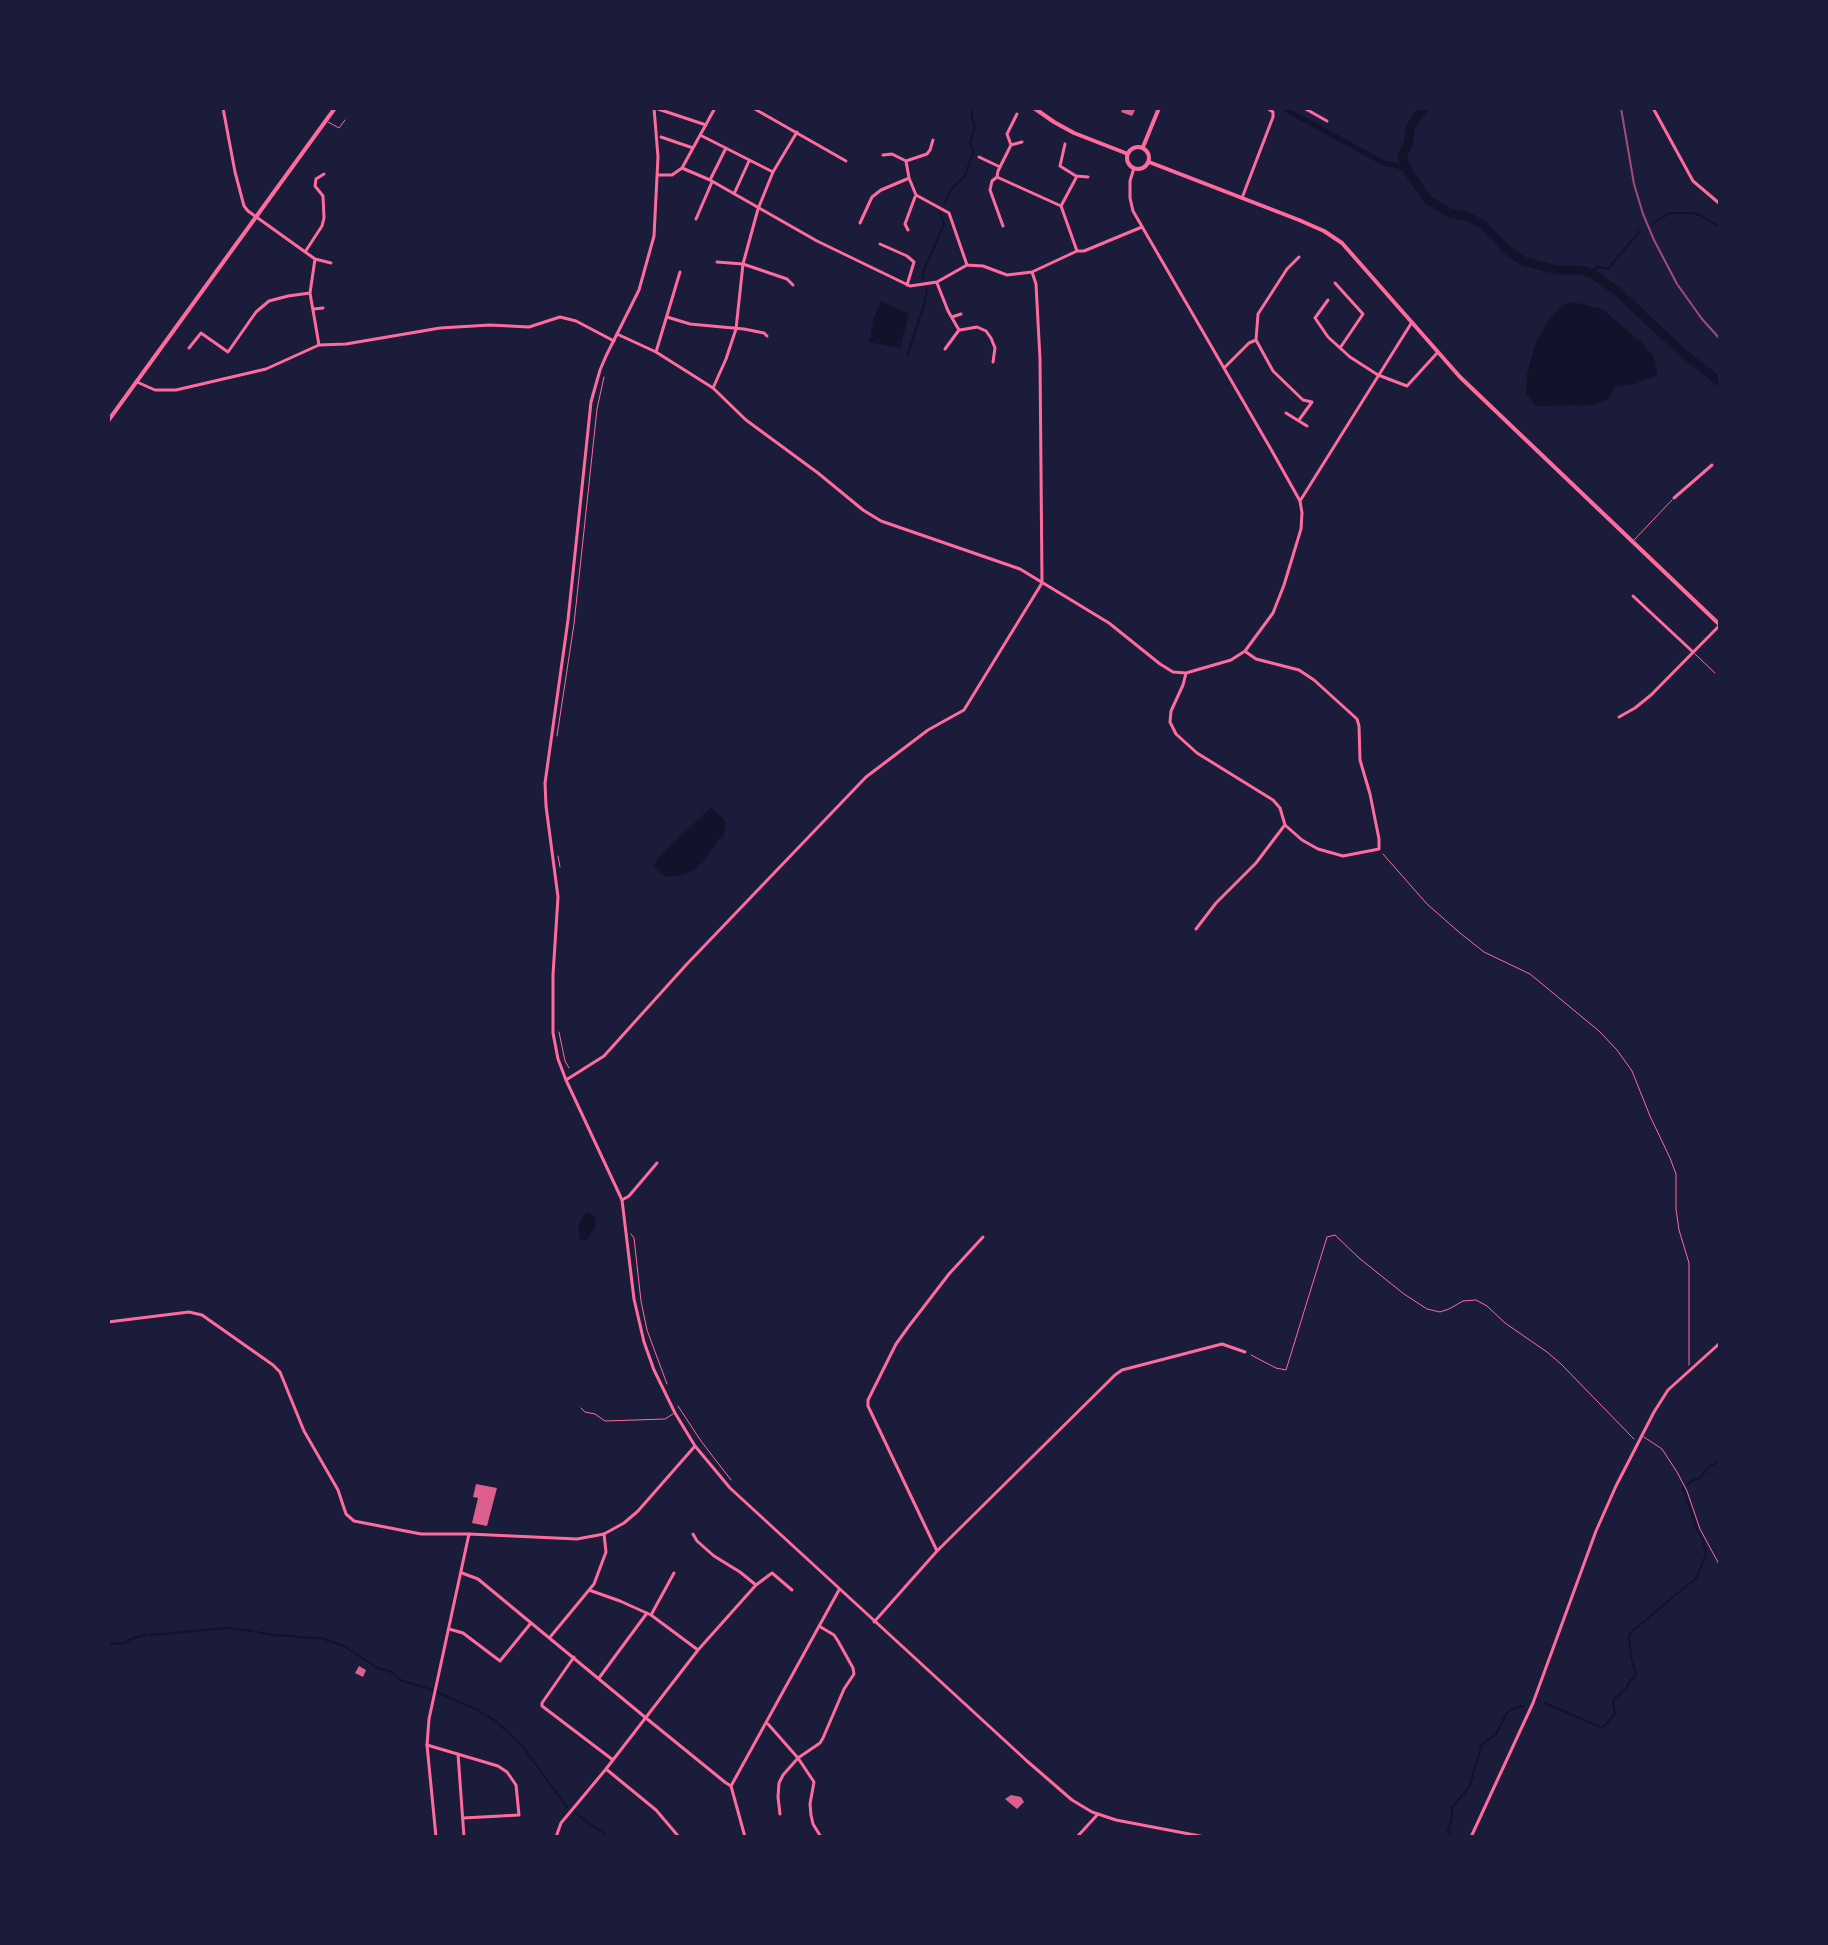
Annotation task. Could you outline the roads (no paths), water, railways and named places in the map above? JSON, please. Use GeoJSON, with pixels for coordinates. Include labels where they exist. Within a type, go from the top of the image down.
{"type":"FeatureCollection","features":[{"type":"Feature","properties":{"kind":"main road"},"geometry":{"type":"LineString","coordinates":[[108,421],[335,108]]}},
{"type":"Feature","properties":{"kind":"main road"},"geometry":{"type":"LineString","coordinates":[[1034,108],[1074,133],[1128,154]]}},
{"type":"Feature","properties":{"kind":"main road"},"geometry":{"type":"LineString","coordinates":[[1143,147],[1159,108]]}},
{"type":"Feature","properties":{"kind":"main road"},"geometry":{"type":"LineString","coordinates":[[1143,147],[1149,153],[1149,162],[1141,169],[1134,168],[1129,163],[1128,154],[1132,148],[1143,147]]}},
{"type":"Feature","properties":{"kind":"main road"},"geometry":{"type":"LineString","coordinates":[[1149,162],[1315,227],[1342,243],[1460,377],[1720,625]]}},
{"type":"Feature","properties":{"kind":"street"},"geometry":{"type":"LineString","coordinates":[[223,108],[244,206],[315,259],[331,263]]}},
{"type":"Feature","properties":{"kind":"street"},"geometry":{"type":"LineString","coordinates":[[706,125],[656,108],[658,175],[650,257],[633,304],[600,370],[589,414],[568,620],[545,783],[558,897],[552,990],[553,1033],[558,1059],[622,1200],[634,1299],[654,1370],[675,1413],[712,1468],[745,1503],[874,1622],[1061,1791],[1085,1809],[1131,1824],[1205,1837]]}},
{"type":"Feature","properties":{"kind":"street"},"geometry":{"type":"LineString","coordinates":[[658,175],[672,175],[682,168],[715,108]]}},
{"type":"Feature","properties":{"kind":"street"},"geometry":{"type":"LineString","coordinates":[[753,108],[846,161]]}},
{"type":"Feature","properties":{"kind":"street"},"geometry":{"type":"LineString","coordinates":[[1242,198],[1273,117],[1273,112],[1267,108]]}},
{"type":"Feature","properties":{"kind":"street"},"geometry":{"type":"LineString","coordinates":[[1304,108],[1327,121]]}},
{"type":"Feature","properties":{"kind":"street"},"geometry":{"type":"LineString","coordinates":[[1653,108],[1693,181],[1720,204]]}},
{"type":"Feature","properties":{"kind":"street"},"geometry":{"type":"LineString","coordinates":[[1003,226],[990,190],[1011,145],[1007,134],[1017,114]]}},
{"type":"Feature","properties":{"kind":"street"},"geometry":{"type":"LineString","coordinates":[[713,388],[736,329],[743,264],[758,209],[773,172],[797,132]]}},
{"type":"Feature","properties":{"kind":"street"},"geometry":{"type":"LineString","coordinates":[[701,136],[773,172]]}},
{"type":"Feature","properties":{"kind":"street"},"geometry":{"type":"LineString","coordinates":[[661,137],[693,148]]}},
{"type":"Feature","properties":{"kind":"street"},"geometry":{"type":"LineString","coordinates":[[883,155],[892,154],[906,161],[927,154],[933,140]]}},
{"type":"Feature","properties":{"kind":"street"},"geometry":{"type":"LineString","coordinates":[[1011,145],[1022,142]]}},
{"type":"Feature","properties":{"kind":"street"},"geometry":{"type":"LineString","coordinates":[[1065,144],[1060,166],[1076,176],[1088,177]]}},
{"type":"Feature","properties":{"kind":"street"},"geometry":{"type":"LineString","coordinates":[[696,219],[726,147]]}},
{"type":"Feature","properties":{"kind":"street"},"geometry":{"type":"LineString","coordinates":[[979,157],[1000,167]]}},
{"type":"Feature","properties":{"kind":"street"},"geometry":{"type":"LineString","coordinates":[[734,194],[750,160]]}},
{"type":"Feature","properties":{"kind":"street"},"geometry":{"type":"LineString","coordinates":[[906,161],[916,195],[949,213],[967,265]]}},
{"type":"Feature","properties":{"kind":"street"},"geometry":{"type":"LineString","coordinates":[[682,168],[817,241],[907,285],[937,282],[967,265],[983,266],[1007,275],[1032,272],[1142,227]]}},
{"type":"Feature","properties":{"kind":"street"},"geometry":{"type":"LineString","coordinates":[[617,334],[656,352],[713,388],[746,420],[872,516],[1020,569],[1109,623],[1173,672],[1186,673],[1231,660],[1245,651],[1273,613],[1301,529],[1300,501],[1133,211],[1130,181],[1134,168]]}},
{"type":"Feature","properties":{"kind":"street"},"geometry":{"type":"LineString","coordinates":[[305,252],[324,218],[323,196],[315,186],[316,179],[324,174]]}},
{"type":"Feature","properties":{"kind":"street"},"geometry":{"type":"LineString","coordinates":[[1061,206],[1076,176]]}},
{"type":"Feature","properties":{"kind":"street"},"geometry":{"type":"LineString","coordinates":[[997,177],[1061,206],[1077,251]]}},
{"type":"Feature","properties":{"kind":"street"},"geometry":{"type":"LineString","coordinates":[[860,223],[872,197],[909,178]]}},
{"type":"Feature","properties":{"kind":"street"},"geometry":{"type":"LineString","coordinates":[[908,230],[905,224],[916,195]]}},
{"type":"Feature","properties":{"kind":"street"},"geometry":{"type":"LineString","coordinates":[[880,244],[914,262],[907,285]]}},
{"type":"Feature","properties":{"kind":"street"},"geometry":{"type":"LineString","coordinates":[[1299,257],[1287,269],[1258,314],[1256,340],[1273,371],[1303,400],[1312,402],[1299,420]]}},
{"type":"Feature","properties":{"kind":"street"},"geometry":{"type":"LineString","coordinates":[[315,259],[310,293],[319,345]]}},
{"type":"Feature","properties":{"kind":"street"},"geometry":{"type":"LineString","coordinates":[[717,262],[743,264],[787,279],[793,285]]}},
{"type":"Feature","properties":{"kind":"street"},"geometry":{"type":"LineString","coordinates":[[656,352],[680,272]]}},
{"type":"Feature","properties":{"kind":"street"},"geometry":{"type":"LineString","coordinates":[[566,1080],[604,1056],[686,965],[866,777],[928,730],[964,710],[1042,583],[1040,359],[1036,284],[1032,272]]}},
{"type":"Feature","properties":{"kind":"street"},"geometry":{"type":"LineString","coordinates":[[937,282],[959,330]]}},
{"type":"Feature","properties":{"kind":"street"},"geometry":{"type":"LineString","coordinates":[[1335,283],[1363,314],[1340,348]]}},
{"type":"Feature","properties":{"kind":"street"},"geometry":{"type":"LineString","coordinates":[[189,348],[201,333],[228,352],[256,312],[269,301],[310,293]]}},
{"type":"Feature","properties":{"kind":"street"},"geometry":{"type":"LineString","coordinates":[[1328,300],[1315,318],[1340,348],[1378,375],[1407,386],[1438,352]]}},
{"type":"Feature","properties":{"kind":"street"},"geometry":{"type":"LineString","coordinates":[[314,309],[323,308]]}},
{"type":"Feature","properties":{"kind":"street"},"geometry":{"type":"LineString","coordinates":[[952,317],[961,314]]}},
{"type":"Feature","properties":{"kind":"street"},"geometry":{"type":"LineString","coordinates":[[137,382],[155,390],[176,390],[266,369],[319,345],[346,344],[440,328],[490,325],[529,327],[560,317],[576,321],[614,341]]}},
{"type":"Feature","properties":{"kind":"street"},"geometry":{"type":"LineString","coordinates":[[667,317],[690,324],[744,329],[767,336]]}},
{"type":"Feature","properties":{"kind":"street"},"geometry":{"type":"LineString","coordinates":[[1300,501],[1412,322]]}},
{"type":"Feature","properties":{"kind":"street"},"geometry":{"type":"LineString","coordinates":[[945,349],[959,330],[977,327],[986,331],[991,338],[995,348],[993,362]]}},
{"type":"Feature","properties":{"kind":"street"},"geometry":{"type":"LineString","coordinates":[[1224,368],[1256,340]]}},
{"type":"Feature","properties":{"kind":"street"},"geometry":{"type":"LineString","coordinates":[[1286,413],[1307,426]]}},
{"type":"Feature","properties":{"kind":"street"},"geometry":{"type":"LineString","coordinates":[[1674,498],[1712,465]]}},
{"type":"Feature","properties":{"kind":"street"},"geometry":{"type":"LineString","coordinates":[[1633,596],[1693,652]]}},
{"type":"Feature","properties":{"kind":"street"},"geometry":{"type":"LineString","coordinates":[[1619,717],[1651,695],[1720,625]]}},
{"type":"Feature","properties":{"kind":"street"},"geometry":{"type":"LineString","coordinates":[[1245,651],[1256,659],[1299,670],[1357,719],[1360,760],[1370,794],[1379,849],[1343,856],[1330,853],[1302,840],[1285,825]]}},
{"type":"Feature","properties":{"kind":"street"},"geometry":{"type":"LineString","coordinates":[[1186,673],[1171,711],[1170,722],[1176,734],[1197,753],[1273,800],[1284,816],[1285,825],[1256,863],[1216,903],[1196,929]]}},
{"type":"Feature","properties":{"kind":"street"},"geometry":{"type":"LineString","coordinates":[[622,1200],[657,1163]]}},
{"type":"Feature","properties":{"kind":"street"},"geometry":{"type":"LineString","coordinates":[[937,1551],[868,1406],[868,1400],[896,1344],[949,1274],[983,1237]]}},
{"type":"Feature","properties":{"kind":"street"},"geometry":{"type":"LineString","coordinates":[[108,1322],[189,1312],[202,1315],[280,1372],[304,1431],[338,1490],[346,1514],[354,1521],[421,1534],[577,1539],[604,1534],[638,1511],[695,1446]]}},
{"type":"Feature","properties":{"kind":"street"},"geometry":{"type":"LineString","coordinates":[[1471,1837],[1533,1703],[1596,1531],[1642,1435],[1668,1390],[1720,1343]]}},
{"type":"Feature","properties":{"kind":"street"},"geometry":{"type":"LineString","coordinates":[[874,1622],[937,1551],[1115,1375],[1122,1370],[1222,1344],[1245,1352]]}},
{"type":"Feature","properties":{"kind":"street"},"geometry":{"type":"LineString","coordinates":[[436,1837],[427,1745],[435,1691],[469,1534]]}},
{"type":"Feature","properties":{"kind":"street"},"geometry":{"type":"LineString","coordinates":[[550,1638],[594,1584],[606,1552],[604,1534]]}},
{"type":"Feature","properties":{"kind":"street"},"geometry":{"type":"LineString","coordinates":[[693,1534],[714,1556],[756,1585]]}},
{"type":"Feature","properties":{"kind":"street"},"geometry":{"type":"LineString","coordinates":[[462,1573],[478,1579],[731,1786],[745,1837]]}},
{"type":"Feature","properties":{"kind":"street"},"geometry":{"type":"LineString","coordinates":[[599,1678],[649,1614],[674,1573]]}},
{"type":"Feature","properties":{"kind":"street"},"geometry":{"type":"LineString","coordinates":[[556,1837],[561,1823],[698,1650],[756,1585],[772,1573],[792,1590]]}},
{"type":"Feature","properties":{"kind":"street"},"geometry":{"type":"LineString","coordinates":[[589,1590],[649,1614],[698,1650]]}},
{"type":"Feature","properties":{"kind":"street"},"geometry":{"type":"LineString","coordinates":[[731,1786],[839,1590]]}},
{"type":"Feature","properties":{"kind":"street"},"geometry":{"type":"LineString","coordinates":[[449,1629],[463,1633],[500,1661],[531,1623]]}},
{"type":"Feature","properties":{"kind":"street"},"geometry":{"type":"LineString","coordinates":[[780,1814],[779,1783],[783,1775],[798,1758],[820,1743],[854,1674],[834,1635],[819,1626]]}},
{"type":"Feature","properties":{"kind":"street"},"geometry":{"type":"LineString","coordinates":[[574,1657],[542,1706],[613,1760]]}},
{"type":"Feature","properties":{"kind":"street"},"geometry":{"type":"LineString","coordinates":[[767,1722],[814,1782],[811,1815],[821,1837]]}},
{"type":"Feature","properties":{"kind":"street"},"geometry":{"type":"LineString","coordinates":[[427,1745],[498,1766],[507,1772],[516,1785],[520,1812],[517,1816],[463,1818]]}},
{"type":"Feature","properties":{"kind":"street"},"geometry":{"type":"LineString","coordinates":[[458,1754],[464,1837]]}},
{"type":"Feature","properties":{"kind":"street"},"geometry":{"type":"LineString","coordinates":[[606,1769],[656,1810],[679,1837]]}},
{"type":"Feature","properties":{"kind":"street"},"geometry":{"type":"LineString","coordinates":[[1077,1837],[1098,1814]]}},
{"type":"Feature","properties":{"kind":"lane"},"geometry":{"type":"LineString","coordinates":[[326,120],[339,128],[345,120]]}},
{"type":"Feature","properties":{"kind":"lane"},"geometry":{"type":"LineString","coordinates":[[1631,543],[1674,498]]}},
{"type":"Feature","properties":{"kind":"lane"},"geometry":{"type":"LineString","coordinates":[[1693,652],[1715,673]]}},
{"type":"Feature","properties":{"kind":"lane"},"geometry":{"type":"LineString","coordinates":[[581,1408],[605,1421],[665,1419],[675,1413]]}},
{"type":"Feature","properties":{"kind":"lane"},"geometry":{"type":"LineString","coordinates":[[1642,1435],[1662,1449],[1677,1472],[1700,1529],[1720,1566]]}},
{"type":"Feature","properties":{"kind":"waterway"},"geometry":{"type":"LineString","coordinates":[[945,203],[952,188],[965,176],[973,152],[970,143],[975,126],[972,108]]}},
{"type":"Feature","properties":{"kind":"waterway"},"geometry":{"type":"LineString","coordinates":[[1283,108],[1384,163],[1406,168]]}},
{"type":"Feature","properties":{"kind":"waterway"},"geometry":{"type":"LineString","coordinates":[[1424,108],[1410,129],[1409,142],[1402,157],[1428,200],[1450,213],[1466,216],[1483,225],[1507,250],[1523,261],[1557,270],[1591,273],[1617,291],[1684,354],[1720,382]]}},
{"type":"Feature","properties":{"kind":"waterway"},"geometry":{"type":"LineString","coordinates":[[924,279],[923,272],[944,224],[940,213]]}},
{"type":"Feature","properties":{"kind":"waterway"},"geometry":{"type":"LineString","coordinates":[[1652,224],[1670,213],[1691,213],[1720,227]]}},
{"type":"Feature","properties":{"kind":"waterway"},"geometry":{"type":"LineString","coordinates":[[1591,273],[1597,267],[1608,269],[1640,231]]}},
{"type":"Feature","properties":{"kind":"waterway"},"geometry":{"type":"LineString","coordinates":[[907,357],[927,288]]}},
{"type":"Feature","properties":{"kind":"waterway"},"geometry":{"type":"LineString","coordinates":[[1687,1485],[1699,1479],[1720,1460]]}},
{"type":"Feature","properties":{"kind":"waterway"},"geometry":{"type":"LineString","coordinates":[[1545,1703],[1600,1727],[1615,1714],[1613,1700],[1636,1675],[1630,1633],[1696,1578],[1706,1555],[1683,1488]]}},
{"type":"Feature","properties":{"kind":"waterway"},"geometry":{"type":"LineString","coordinates":[[150,1635],[228,1628],[253,1631]]}},
{"type":"Feature","properties":{"kind":"waterway"},"geometry":{"type":"LineString","coordinates":[[257,1632],[321,1638],[344,1646],[377,1668],[390,1671],[400,1680],[430,1689],[477,1710],[496,1721],[523,1747],[567,1807]]}},
{"type":"Feature","properties":{"kind":"waterway"},"geometry":{"type":"LineString","coordinates":[[108,1643],[121,1644],[146,1635]]}},
{"type":"Feature","properties":{"kind":"waterway"},"geometry":{"type":"LineString","coordinates":[[1451,1837],[1448,1831],[1452,1807],[1469,1788],[1482,1744],[1496,1734],[1508,1711],[1523,1706]]}},
{"type":"Feature","properties":{"kind":"waterway"},"geometry":{"type":"LineString","coordinates":[[575,1813],[609,1837]]}},
{"type":"Feature","properties":{"kind":"railway"},"geometry":{"type":"LineString","coordinates":[[1621,108],[1634,184],[1654,240],[1677,284],[1720,339]]}}]}
